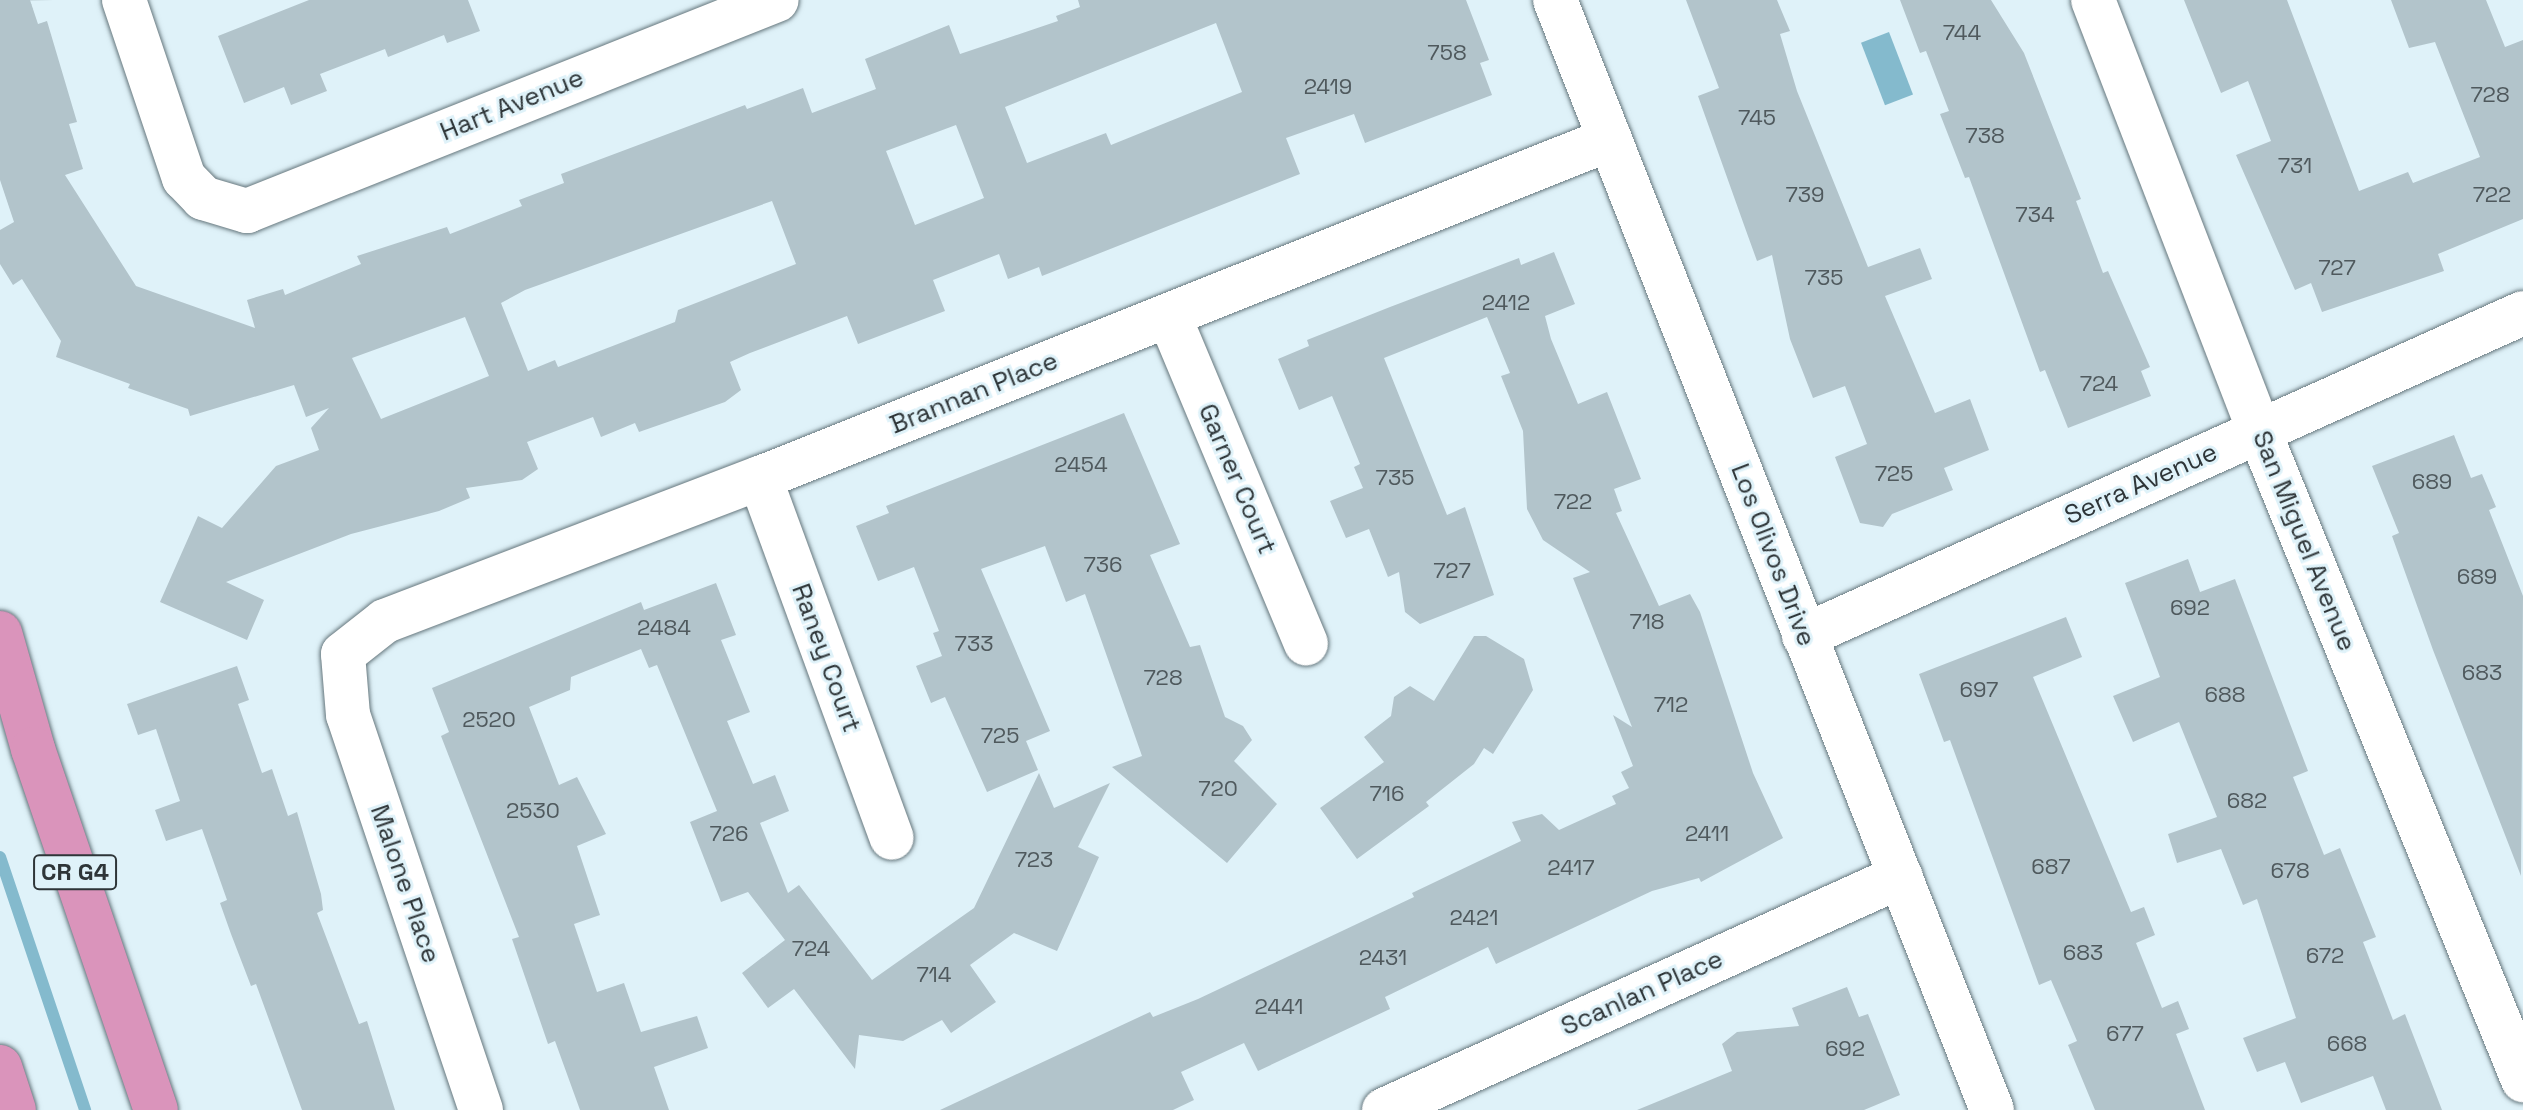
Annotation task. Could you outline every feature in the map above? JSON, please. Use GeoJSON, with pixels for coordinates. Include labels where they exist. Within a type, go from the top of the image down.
{"type":"FeatureCollection","features":[{"type":"Feature","properties":{"kind":"highway","name":"CR G4"},"geometry":{"type":"LineString","coordinates":[[0,633],[33,749],[156,1110]]}},
{"type":"Feature","properties":{"kind":"highway"},"geometry":{"type":"LineString","coordinates":[[0,1067],[14,1110]]}},
{"type":"Feature","properties":{"kind":"street","name":"Hart Avenue"},"geometry":{"type":"LineString","coordinates":[[124,0],[184,178],[203,198],[247,211],[777,0]]}},
{"type":"Feature","properties":{"kind":"street","name":"Los Olivos Drive"},"geometry":{"type":"LineString","coordinates":[[1555,0],[1992,1110]]}},
{"type":"Feature","properties":{"kind":"street","name":"San Miguel Avenue"},"geometry":{"type":"LineString","coordinates":[[2093,0],[2259,431],[2523,1080]]}},
{"type":"Feature","properties":{"kind":"street","name":"Brannan Place"},"geometry":{"type":"LineString","coordinates":[[343,654],[385,621],[760,478],[1610,139]]}},
{"type":"Feature","properties":{"kind":"street","name":"Serra Avenue"},"geometry":{"type":"LineString","coordinates":[[1804,636],[2523,313]]}},
{"type":"Feature","properties":{"kind":"street","name":"Garner Court"},"geometry":{"type":"LineString","coordinates":[[1169,316],[1306,643]]}},
{"type":"Feature","properties":{"kind":"street","name":"Raney Court"},"geometry":{"type":"LineString","coordinates":[[760,478],[892,838]]}},
{"type":"Feature","properties":{"kind":"street","name":"Malone Place"},"geometry":{"type":"LineString","coordinates":[[343,654],[348,715],[481,1110]]}},
{"type":"Feature","properties":{"kind":"street","name":"Scanlan Place"},"geometry":{"type":"LineString","coordinates":[[1384,1110],[1901,876]]}},
{"type":"Feature","properties":{"kind":"water"},"geometry":{"type":"Polygon","coordinates":[[[1889,32],[1913,95],[1885,105],[1861,43],[1889,32]]]}},
{"type":"Feature","properties":{"kind":"building"},"geometry":{"type":"Polygon","coordinates":[[[0,0],[30,0],[38,24],[47,21],[77,122],[69,124],[83,169],[65,175],[136,286],[255,328],[247,300],[283,289],[285,295],[361,264],[357,256],[447,227],[450,234],[522,206],[519,200],[564,183],[561,174],[745,105],[747,109],[803,88],[812,113],[876,89],[865,59],[949,25],[960,54],[1058,21],[1056,16],[1080,7],[1078,0],[1466,0],[1489,60],[1480,63],[1492,95],[1365,143],[1354,114],[1286,138],[1300,174],[1042,276],[1039,267],[1008,279],[999,254],[933,280],[945,311],[858,344],[847,316],[750,353],[730,362],[741,390],[725,402],[639,432],[635,423],[601,437],[593,417],[527,442],[538,469],[522,480],[466,488],[470,498],[439,511],[351,534],[226,582],[264,600],[247,640],[160,602],[198,516],[222,528],[276,466],[319,450],[311,428],[329,408],[306,417],[294,385],[190,416],[188,409],[128,388],[130,384],[56,357],[61,341],[22,279],[13,285],[0,264],[0,230],[14,222],[0,180],[0,0]],[[1216,23],[1005,107],[1027,163],[1106,133],[1111,145],[1242,92],[1216,23]],[[956,125],[886,151],[915,225],[984,198],[956,125]],[[772,201],[525,290],[501,303],[528,371],[555,360],[558,367],[675,322],[678,310],[796,264],[772,201]],[[465,317],[352,358],[381,419],[489,376],[465,317]]]}},
{"type":"Feature","properties":{"kind":"building"},"geometry":{"type":"Polygon","coordinates":[[[309,0],[468,0],[480,31],[447,43],[444,35],[388,57],[385,49],[320,74],[327,91],[291,105],[284,87],[244,103],[218,36],[309,0]]]}},
{"type":"Feature","properties":{"kind":"building"},"geometry":{"type":"Polygon","coordinates":[[[1686,0],[1777,0],[1790,31],[1780,34],[1797,91],[1868,267],[1920,248],[1932,279],[1885,296],[1935,413],[1970,399],[1989,450],[1944,468],[1953,490],[1892,514],[1883,527],[1860,523],[1835,457],[1867,444],[1845,386],[1813,398],[1790,339],[1772,255],[1757,261],[1698,96],[1719,88],[1686,0]]]}},
{"type":"Feature","properties":{"kind":"building"},"geometry":{"type":"Polygon","coordinates":[[[1900,0],[1991,0],[2024,53],[2081,199],[2076,201],[2103,273],[2108,271],[2150,367],[2141,371],[2151,396],[2068,428],[2045,370],[2040,372],[1969,177],[1965,178],[1940,114],[1949,111],[1926,51],[1920,53],[1900,0]]]}},
{"type":"Feature","properties":{"kind":"building"},"geometry":{"type":"Polygon","coordinates":[[[2184,0],[2287,0],[2359,191],[2408,172],[2413,183],[2480,157],[2435,42],[2409,48],[2391,0],[2486,0],[2505,47],[2523,40],[2523,219],[2438,254],[2444,271],[2322,312],[2311,283],[2295,290],[2236,155],[2271,141],[2248,81],[2221,93],[2184,0]]]}},
{"type":"Feature","properties":{"kind":"building"},"geometry":{"type":"Polygon","coordinates":[[[1554,252],[1575,304],[1545,316],[1551,339],[1578,404],[1607,392],[1641,479],[1614,489],[1622,511],[1616,513],[1659,606],[1690,594],[1700,612],[1753,773],[1783,838],[1701,882],[1699,878],[1652,891],[1496,964],[1488,947],[1385,997],[1390,1009],[1258,1071],[1244,1043],[1181,1072],[1194,1100],[1173,1110],[940,1110],[1150,1012],[1153,1017],[1198,999],[1414,897],[1412,893],[1521,841],[1512,822],[1542,814],[1559,830],[1616,804],[1612,796],[1629,788],[1621,772],[1633,766],[1613,715],[1632,727],[1573,578],[1590,572],[1543,540],[1527,509],[1523,431],[1501,376],[1510,373],[1487,317],[1384,358],[1447,515],[1465,507],[1494,595],[1420,624],[1405,612],[1399,572],[1388,577],[1369,529],[1346,538],[1330,501],[1363,488],[1354,467],[1360,464],[1332,396],[1299,410],[1278,359],[1309,346],[1307,340],[1390,307],[1519,258],[1521,265],[1554,252]]]}},
{"type":"Feature","properties":{"kind":"building"},"geometry":{"type":"Polygon","coordinates":[[[1124,413],[1180,544],[1150,555],[1190,647],[1200,645],[1225,717],[1243,726],[1252,740],[1234,761],[1277,804],[1227,863],[1112,767],[1142,756],[1085,594],[1066,602],[1045,546],[981,569],[1050,731],[1026,741],[1038,770],[987,792],[945,697],[931,703],[916,666],[942,656],[933,633],[939,631],[914,567],[878,581],[856,526],[889,513],[886,506],[1124,413]]]}},
{"type":"Feature","properties":{"kind":"building"},"geometry":{"type":"Polygon","coordinates":[[[2454,435],[2471,478],[2482,474],[2496,507],[2489,510],[2523,596],[2521,876],[2433,650],[2392,536],[2399,533],[2372,466],[2454,435]]]}},
{"type":"Feature","properties":{"kind":"building"},"geometry":{"type":"Polygon","coordinates":[[[2188,559],[2200,592],[2235,579],[2308,771],[2293,777],[2324,855],[2340,848],[2376,937],[2363,942],[2393,1020],[2405,1014],[2442,1110],[2386,1110],[2373,1076],[2301,1103],[2285,1062],[2257,1072],[2243,1038],[2296,1018],[2257,899],[2243,905],[2221,849],[2177,863],[2168,834],[2217,817],[2179,722],[2133,742],[2113,696],[2160,677],[2125,583],[2188,559]]]}},
{"type":"Feature","properties":{"kind":"building"},"geometry":{"type":"Polygon","coordinates":[[[716,583],[736,635],[721,640],[750,712],[727,721],[753,784],[775,775],[789,811],[760,823],[788,893],[799,885],[872,980],[974,908],[1039,773],[1054,808],[1110,783],[1078,847],[1099,857],[1057,951],[1014,933],[970,965],[996,1002],[951,1033],[942,1020],[903,1041],[859,1035],[855,1069],[794,989],[768,1008],[742,973],[785,940],[748,892],[721,902],[690,822],[717,811],[657,665],[649,668],[641,649],[571,677],[570,690],[529,707],[559,785],[577,777],[606,834],[577,846],[600,915],[574,924],[597,992],[624,983],[641,1032],[697,1016],[708,1048],[654,1067],[669,1110],[580,1110],[555,1041],[548,1044],[512,939],[519,937],[441,736],[449,732],[432,688],[641,602],[644,610],[716,583]]]}},
{"type":"Feature","properties":{"kind":"building"},"geometry":{"type":"Polygon","coordinates":[[[2066,617],[2082,657],[2033,677],[2131,912],[2144,907],[2155,935],[2136,943],[2162,1008],[2178,1001],[2189,1029],[2176,1034],[2205,1110],[2095,1110],[2068,1045],[2077,1041],[2051,980],[2039,985],[1950,740],[1944,742],[1919,674],[2066,617]]]}},
{"type":"Feature","properties":{"kind":"building"},"geometry":{"type":"Polygon","coordinates":[[[1474,636],[1486,636],[1524,659],[1533,690],[1493,754],[1484,748],[1474,764],[1426,802],[1429,806],[1357,859],[1320,808],[1384,762],[1364,737],[1391,716],[1394,697],[1410,686],[1434,701],[1474,636]]]}},
{"type":"Feature","properties":{"kind":"building"},"geometry":{"type":"Polygon","coordinates":[[[237,666],[249,700],[238,704],[262,773],[272,769],[288,816],[297,812],[321,894],[323,910],[317,913],[359,1024],[367,1021],[395,1110],[302,1110],[256,984],[251,986],[231,934],[220,903],[227,900],[202,829],[166,841],[155,810],[180,801],[156,729],[138,735],[127,704],[237,666]]]}},
{"type":"Feature","properties":{"kind":"building"},"geometry":{"type":"Polygon","coordinates":[[[1847,987],[1859,1017],[1868,1014],[1900,1095],[1864,1110],[1637,1110],[1732,1071],[1722,1044],[1737,1032],[1799,1026],[1792,1008],[1847,987]]]}},
{"type":"Feature","properties":{"kind":"waterway"},"geometry":{"type":"LineString","coordinates":[[0,857],[85,1110]]}}]}
